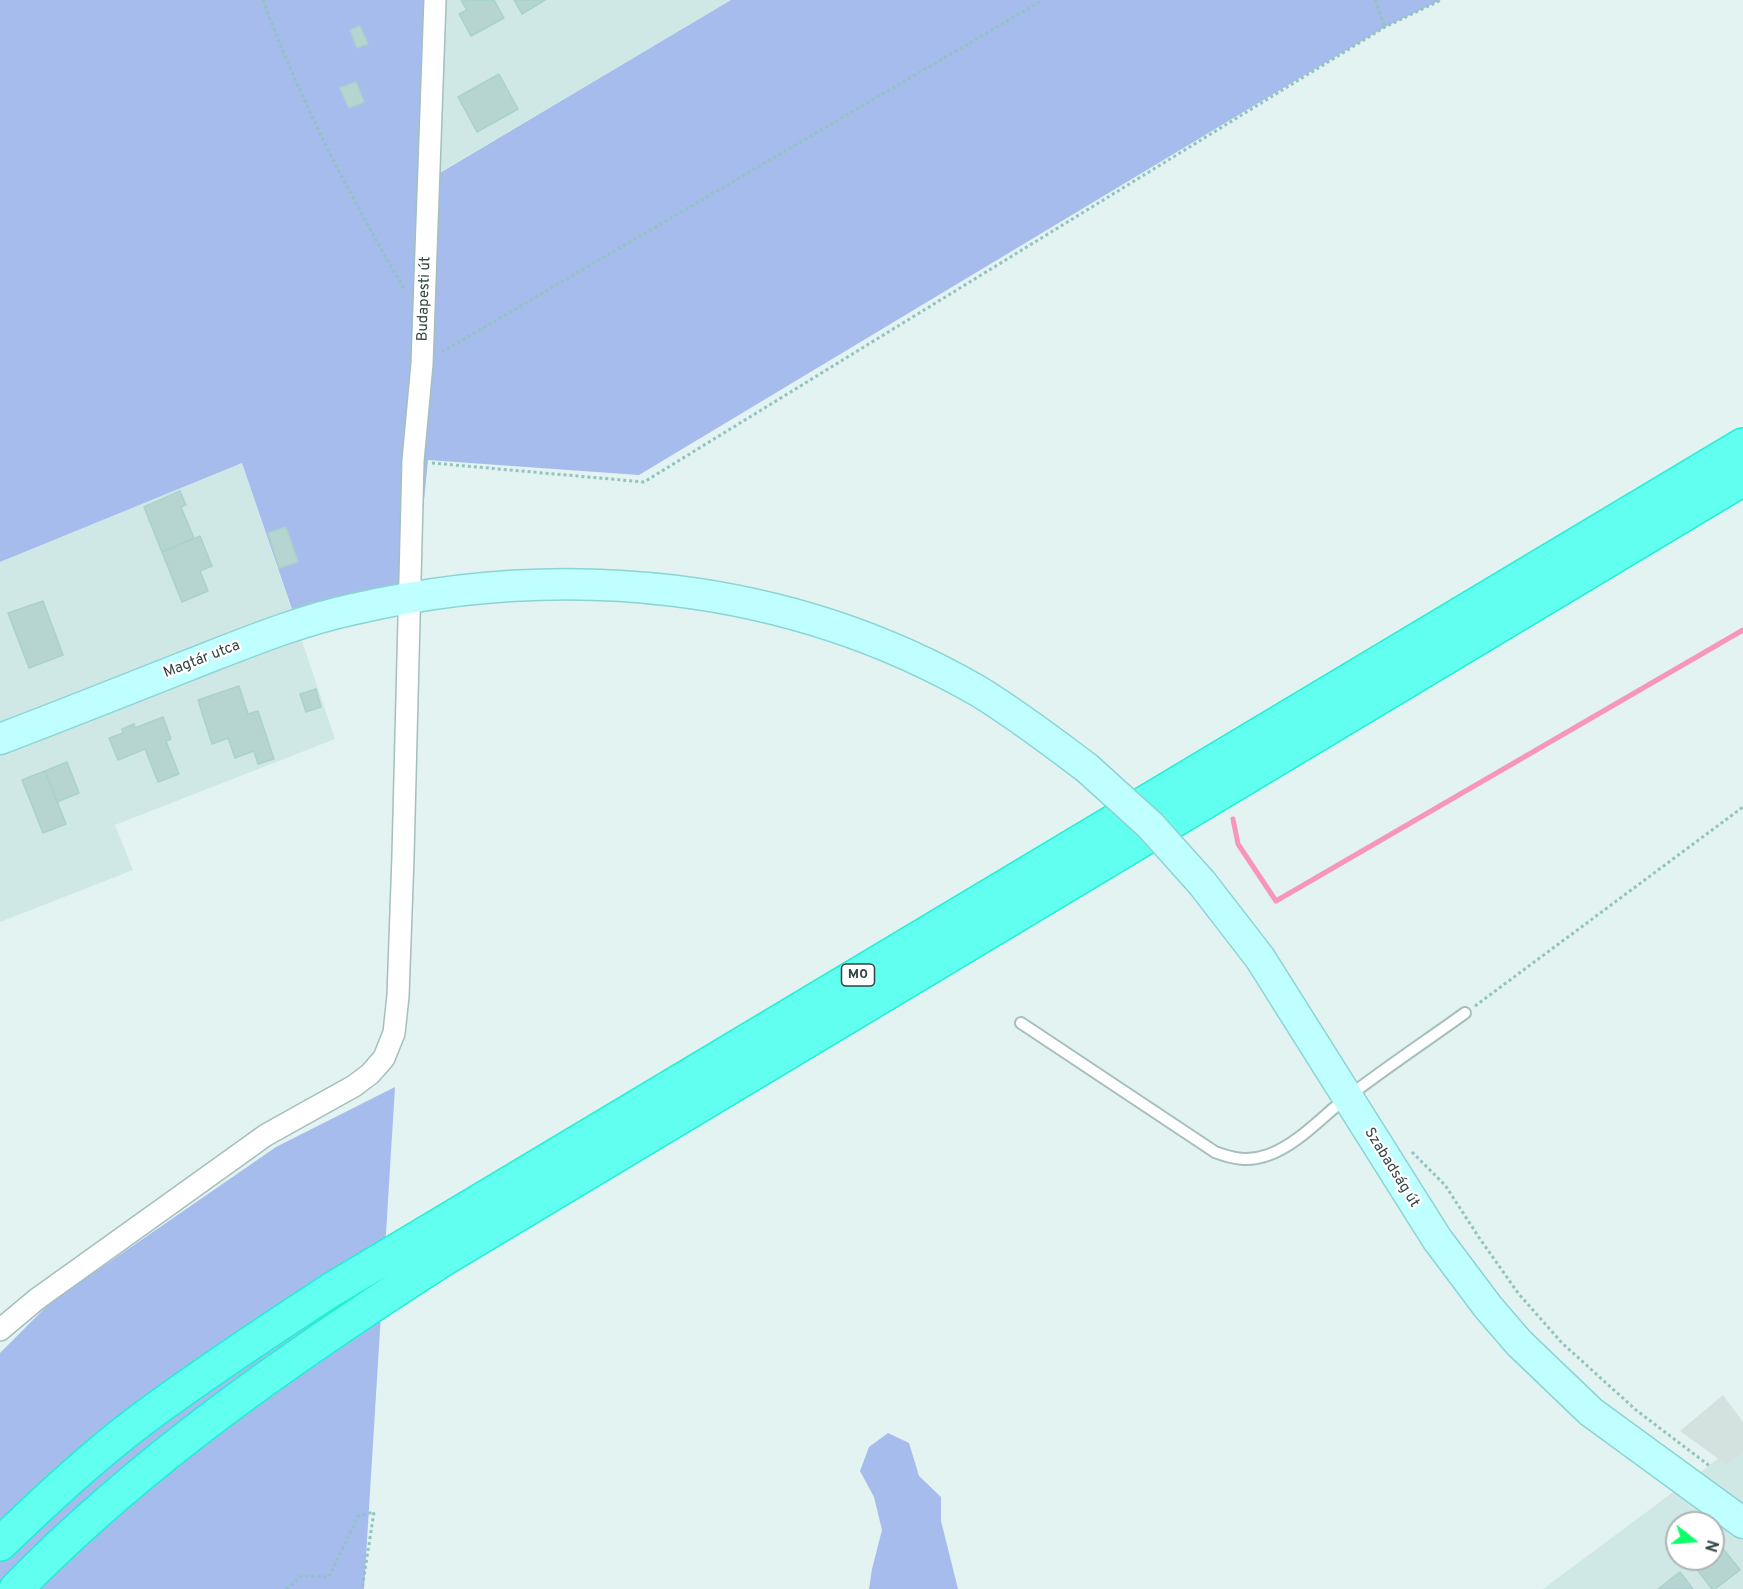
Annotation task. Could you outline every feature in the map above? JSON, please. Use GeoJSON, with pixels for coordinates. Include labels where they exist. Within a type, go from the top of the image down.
{"type":"FeatureCollection","features":[{"type":"Feature","properties":{"kind":"highway","name":"M0"},"geometry":{"type":"LineString","coordinates":[[0,1544],[74,1476],[143,1418],[235,1352],[331,1290],[1743,445]]}},
{"type":"Feature","properties":{"kind":"highway","name":"M0"},"geometry":{"type":"LineString","coordinates":[[16,1589],[122,1490],[204,1425],[330,1332],[442,1260],[1743,479]]}},
{"type":"Feature","properties":{"kind":"street","name":"Budapesti út"},"geometry":{"type":"LineString","coordinates":[[0,1330],[37,1299],[266,1135],[354,1086],[384,1058],[394,1033],[398,996],[413,461],[422,364],[435,0]]}},
{"type":"Feature","properties":{"kind":"street","name":"Magtár utca"},"geometry":{"type":"LineString","coordinates":[[0,739],[270,634],[353,609],[480,588],[528,584],[606,584],[691,592],[767,607],[854,633],[936,669],[1007,709],[1087,768]]}},
{"type":"Feature","properties":{"kind":"street","name":"Szabadság út"},"geometry":{"type":"LineString","coordinates":[[1087,768],[1150,825],[1202,883],[1260,958],[1437,1239],[1468,1282],[1520,1342],[1591,1412],[1743,1523]]}},
{"type":"Feature","properties":{"kind":"lane"},"geometry":{"type":"LineString","coordinates":[[1021,1023],[1215,1152],[1233,1158],[1250,1160],[1269,1155],[1288,1144],[1347,1098],[1465,1013]]}},
{"type":"Feature","properties":{"kind":"path"},"geometry":{"type":"LineString","coordinates":[[263,0],[311,115],[371,232],[424,322]]}},
{"type":"Feature","properties":{"kind":"path"},"geometry":{"type":"LineString","coordinates":[[422,364],[1043,0]]}},
{"type":"Feature","properties":{"kind":"path"},"geometry":{"type":"LineString","coordinates":[[1376,0],[1385,27]]}},
{"type":"Feature","properties":{"kind":"path"},"geometry":{"type":"LineString","coordinates":[[413,461],[644,482],[1385,27],[1441,0]]}},
{"type":"Feature","properties":{"kind":"path"},"geometry":{"type":"LineString","coordinates":[[1465,1013],[1743,807]]}},
{"type":"Feature","properties":{"kind":"path"},"geometry":{"type":"LineString","coordinates":[[1406,1146],[1445,1185],[1518,1293],[1562,1343],[1636,1410],[1714,1470]]}},
{"type":"Feature","properties":{"kind":"path"},"geometry":{"type":"LineString","coordinates":[[286,1589],[302,1576],[329,1577],[358,1516],[374,1512],[362,1589]]}},
{"type":"Feature","properties":{"kind":"shaded area"},"geometry":{"type":"Polygon","coordinates":[[[0,0],[426,0],[423,183],[731,0],[1441,0],[1385,27],[639,475],[428,460],[416,582],[297,624],[242,463],[0,562],[0,0]]]}},
{"type":"Feature","properties":{"kind":"shaded area"},"geometry":{"type":"Polygon","coordinates":[[[426,0],[731,0],[422,183],[426,0]]]}},
{"type":"Feature","properties":{"kind":"shaded area"},"geometry":{"type":"Polygon","coordinates":[[[242,463],[335,739],[115,825],[133,870],[0,922],[0,562],[242,463]]]}},
{"type":"Feature","properties":{"kind":"shaded area"},"geometry":{"type":"Polygon","coordinates":[[[395,1087],[364,1589],[0,1589],[0,1353],[50,1303],[276,1147],[395,1087]]]}},
{"type":"Feature","properties":{"kind":"shaded area"},"geometry":{"type":"Polygon","coordinates":[[[1723,1395],[1743,1422],[1743,1451],[1727,1465],[1680,1431],[1723,1395]]]}},
{"type":"Feature","properties":{"kind":"shaded area"},"geometry":{"type":"Polygon","coordinates":[[[888,1433],[909,1443],[919,1476],[941,1497],[941,1521],[958,1589],[869,1589],[882,1530],[874,1497],[860,1471],[869,1447],[888,1433]]]}},
{"type":"Feature","properties":{"kind":"shaded area"},"geometry":{"type":"Polygon","coordinates":[[[1743,1440],[1743,1589],[1543,1589],[1743,1440]]]}},
{"type":"Feature","properties":{"kind":"building"},"geometry":{"type":"Polygon","coordinates":[[[461,0],[494,0],[504,18],[471,36],[459,14],[467,10],[461,0]]]}},
{"type":"Feature","properties":{"kind":"building"},"geometry":{"type":"Polygon","coordinates":[[[514,0],[545,0],[522,14],[514,0]]]}},
{"type":"Feature","properties":{"kind":"building"},"geometry":{"type":"Polygon","coordinates":[[[360,26],[368,44],[357,48],[350,30],[360,26]]]}},
{"type":"Feature","properties":{"kind":"building"},"geometry":{"type":"Polygon","coordinates":[[[499,74],[518,109],[477,132],[458,97],[499,74]]]}},
{"type":"Feature","properties":{"kind":"building"},"geometry":{"type":"Polygon","coordinates":[[[356,82],[364,102],[349,108],[340,88],[356,82]]]}},
{"type":"Feature","properties":{"kind":"building"},"geometry":{"type":"Polygon","coordinates":[[[180,491],[186,505],[181,507],[194,538],[162,552],[144,507],[180,491]]]}},
{"type":"Feature","properties":{"kind":"building"},"geometry":{"type":"Polygon","coordinates":[[[286,527],[298,562],[279,568],[268,533],[286,527]]]}},
{"type":"Feature","properties":{"kind":"building"},"geometry":{"type":"Polygon","coordinates":[[[200,536],[212,566],[200,571],[208,591],[182,602],[162,552],[200,536]]]}},
{"type":"Feature","properties":{"kind":"building"},"geometry":{"type":"Polygon","coordinates":[[[43,601],[63,655],[29,668],[8,613],[43,601]]]}},
{"type":"Feature","properties":{"kind":"building"},"geometry":{"type":"Polygon","coordinates":[[[239,686],[248,714],[258,711],[274,759],[258,764],[254,751],[235,758],[228,738],[212,744],[198,700],[239,686]]]}},
{"type":"Feature","properties":{"kind":"building"},"geometry":{"type":"Polygon","coordinates":[[[316,689],[321,707],[306,712],[300,694],[316,689]]]}},
{"type":"Feature","properties":{"kind":"building"},"geometry":{"type":"Polygon","coordinates":[[[163,717],[171,739],[166,741],[179,774],[158,782],[145,749],[118,760],[109,738],[123,733],[122,729],[134,724],[135,728],[163,717]]]}},
{"type":"Feature","properties":{"kind":"building"},"geometry":{"type":"Polygon","coordinates":[[[67,762],[79,793],[57,802],[45,771],[67,762]]]}},
{"type":"Feature","properties":{"kind":"building"},"geometry":{"type":"Polygon","coordinates":[[[45,771],[66,824],[43,833],[22,780],[45,771]]]}},
{"type":"Feature","properties":{"kind":"building"},"geometry":{"type":"Polygon","coordinates":[[[1725,1551],[1740,1570],[1712,1589],[1698,1571],[1725,1571],[1725,1551]]]}},
{"type":"Feature","properties":{"kind":"building"},"geometry":{"type":"Polygon","coordinates":[[[1680,1572],[1693,1589],[1658,1589],[1680,1572]]]}},
{"type":"Feature","properties":{"kind":"waterway"},"geometry":{"type":"LineString","coordinates":[[1233,819],[1238,844],[1276,901],[1743,630]]}}]}
